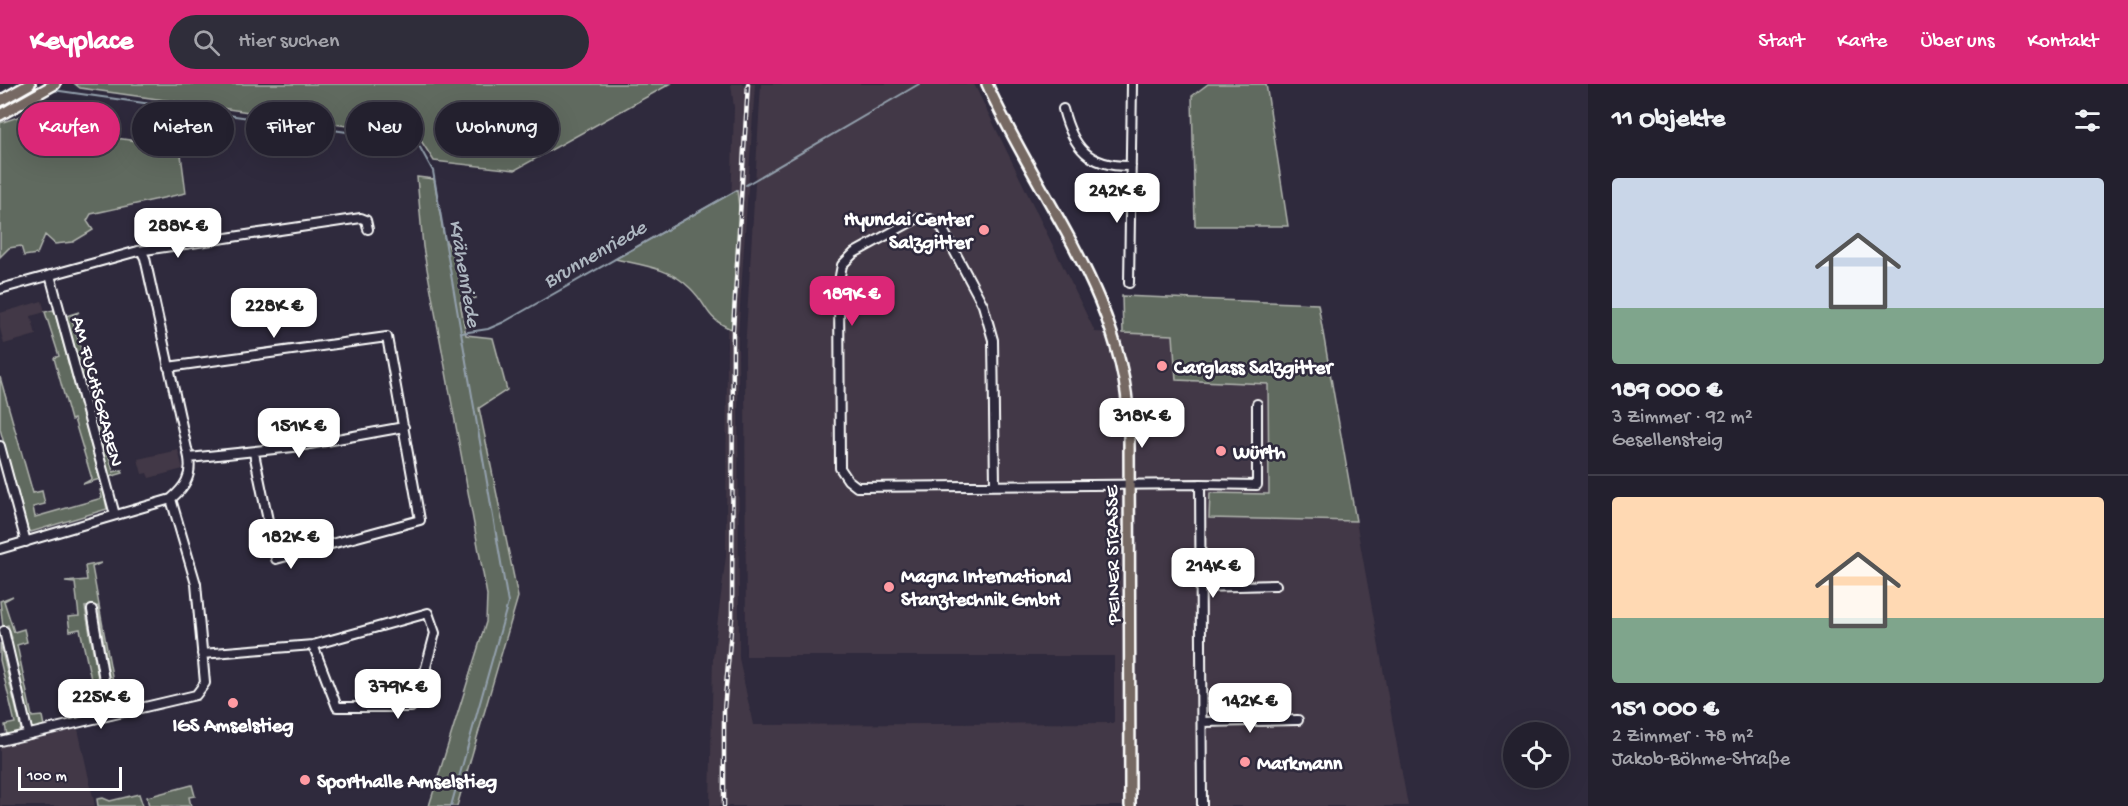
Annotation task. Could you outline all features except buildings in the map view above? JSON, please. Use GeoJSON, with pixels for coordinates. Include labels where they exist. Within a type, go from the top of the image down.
{"type":"FeatureCollection","features":[{"type":"Feature","properties":{"kind":"main road"},"geometry":{"type":"LineString","coordinates":[[0,115],[54,84]]}},
{"type":"Feature","properties":{"kind":"main road","name":"PEINER STRASSE"},"geometry":{"type":"LineString","coordinates":[[987,84],[1005,124],[1078,255],[1107,314],[1119,352],[1128,402],[1130,806]]}},
{"type":"Feature","properties":{"kind":"main road"},"geometry":{"type":"LineString","coordinates":[[0,101],[25,86]]}},
{"type":"Feature","properties":{"kind":"street"},"geometry":{"type":"LineString","coordinates":[[1129,283],[1133,85]]}},
{"type":"Feature","properties":{"kind":"street"},"geometry":{"type":"LineString","coordinates":[[1063,109],[1067,125],[1082,151],[1097,163],[1131,166]]}},
{"type":"Feature","properties":{"kind":"street"},"geometry":{"type":"LineString","coordinates":[[0,289],[142,252],[361,218],[366,220],[368,229]]}},
{"type":"Feature","properties":{"kind":"street"},"geometry":{"type":"LineString","coordinates":[[996,484],[993,340],[983,305],[942,228],[930,219],[916,219],[854,253],[842,265],[839,281],[840,468],[856,487],[996,484],[1257,485],[1257,404]]}},
{"type":"Feature","properties":{"kind":"street"},"geometry":{"type":"LineString","coordinates":[[0,549],[171,500],[187,481],[191,467],[146,258],[142,252]]}},
{"type":"Feature","properties":{"kind":"street","name":"AM FUCHSGRABEN"},"geometry":{"type":"LineString","coordinates":[[50,275],[115,515]]}},
{"type":"Feature","properties":{"kind":"street"},"geometry":{"type":"LineString","coordinates":[[168,367],[383,336],[389,340],[420,520],[276,560],[255,453]]}},
{"type":"Feature","properties":{"kind":"street"},"geometry":{"type":"LineString","coordinates":[[189,458],[255,453],[404,427]]}},
{"type":"Feature","properties":{"kind":"street"},"geometry":{"type":"LineString","coordinates":[[0,446],[26,542]]}},
{"type":"Feature","properties":{"kind":"street"},"geometry":{"type":"LineString","coordinates":[[1200,483],[1202,806]]}},
{"type":"Feature","properties":{"kind":"street"},"geometry":{"type":"LineString","coordinates":[[0,741],[196,695],[205,683],[196,584],[171,500]]}},
{"type":"Feature","properties":{"kind":"street"},"geometry":{"type":"LineString","coordinates":[[1200,587],[1276,585]]}},
{"type":"Feature","properties":{"kind":"street"},"geometry":{"type":"LineString","coordinates":[[92,610],[110,715]]}},
{"type":"Feature","properties":{"kind":"street"},"geometry":{"type":"LineString","coordinates":[[202,654],[313,645],[428,613],[435,633],[418,698],[411,707],[337,707],[313,645]]}},
{"type":"Feature","properties":{"kind":"street"},"geometry":{"type":"LineString","coordinates":[[4,631],[28,734]]}},
{"type":"Feature","properties":{"kind":"street"},"geometry":{"type":"LineString","coordinates":[[1202,722],[1298,720]]}},
{"type":"Feature","properties":{"kind":"shaded area"},"geometry":{"type":"Polygon","coordinates":[[[731,84],[755,84],[738,336],[739,658],[753,725],[1114,723],[1114,656],[746,656],[745,351],[761,84],[974,84],[1095,332],[1173,335],[1176,380],[1268,383],[1269,495],[1210,493],[1209,518],[1356,521],[1408,806],[710,806],[713,657],[726,556],[727,339],[734,108],[731,84]]]}},
{"type":"Feature","properties":{"kind":"shaded area"},"geometry":{"type":"Polygon","coordinates":[[[42,301],[45,312],[31,316],[36,335],[4,344],[0,328],[0,313],[42,301]]]}},
{"type":"Feature","properties":{"kind":"shaded area"},"geometry":{"type":"Polygon","coordinates":[[[178,450],[183,469],[149,478],[147,473],[142,474],[138,459],[178,450]]]}},
{"type":"Feature","properties":{"kind":"shaded area"},"geometry":{"type":"Polygon","coordinates":[[[78,729],[95,806],[0,806],[0,747],[78,729]]]}},
{"type":"Feature","properties":{"kind":"green space"},"geometry":{"type":"Polygon","coordinates":[[[75,84],[670,84],[559,146],[559,102],[435,102],[435,156],[540,156],[515,170],[434,161],[423,144],[423,102],[346,102],[346,126],[334,124],[334,102],[246,102],[246,112],[234,110],[234,102],[179,102],[80,88],[75,84]]]}},
{"type":"Feature","properties":{"kind":"green space"},"geometry":{"type":"Polygon","coordinates":[[[1208,84],[1266,84],[1288,226],[1195,226],[1192,96],[1208,84]]]}},
{"type":"Feature","properties":{"kind":"green space"},"geometry":{"type":"Polygon","coordinates":[[[18,117],[18,156],[120,156],[120,139],[132,140],[132,156],[181,156],[186,193],[91,214],[87,221],[93,230],[73,242],[55,244],[45,235],[37,254],[24,256],[21,246],[9,248],[0,257],[0,123],[18,117]]]}},
{"type":"Feature","properties":{"kind":"green space"},"geometry":{"type":"Polygon","coordinates":[[[417,177],[434,179],[444,237],[476,298],[460,302],[466,335],[493,338],[507,390],[479,408],[518,597],[457,806],[429,806],[486,622],[487,595],[423,247],[417,177]]]}},
{"type":"Feature","properties":{"kind":"green space"},"geometry":{"type":"Polygon","coordinates":[[[737,190],[740,215],[733,330],[716,321],[690,288],[674,276],[655,268],[615,259],[737,190]]]}},
{"type":"Feature","properties":{"kind":"green space"},"geometry":{"type":"Polygon","coordinates":[[[1122,296],[1318,304],[1356,521],[1209,518],[1210,493],[1269,494],[1268,384],[1176,380],[1173,335],[1123,333],[1122,296]]]}},
{"type":"Feature","properties":{"kind":"green space"},"geometry":{"type":"Polygon","coordinates":[[[54,310],[100,479],[83,484],[92,479],[74,419],[71,420],[54,358],[59,356],[45,312],[54,310]]]}},
{"type":"Feature","properties":{"kind":"green space"},"geometry":{"type":"Polygon","coordinates":[[[79,312],[71,317],[99,405],[96,406],[113,472],[122,470],[123,473],[109,477],[66,316],[79,312]]]}},
{"type":"Feature","properties":{"kind":"green space"},"geometry":{"type":"Polygon","coordinates":[[[0,377],[33,493],[42,491],[45,504],[33,507],[35,517],[102,498],[100,490],[103,489],[107,509],[31,532],[28,530],[0,429],[0,377]]]}},
{"type":"Feature","properties":{"kind":"green space"},"geometry":{"type":"Polygon","coordinates":[[[101,563],[92,567],[116,698],[127,696],[129,706],[114,708],[98,606],[85,607],[104,710],[88,716],[86,704],[96,702],[80,629],[70,631],[68,617],[79,616],[75,583],[65,582],[87,580],[85,566],[101,563]]]}},
{"type":"Feature","properties":{"kind":"green space"},"geometry":{"type":"Polygon","coordinates":[[[13,596],[4,601],[14,632],[24,629],[27,642],[17,645],[32,717],[42,716],[44,726],[33,729],[30,727],[11,644],[12,638],[8,625],[3,627],[0,601],[13,596]]]}},
{"type":"Feature","properties":{"kind":"green space"},"geometry":{"type":"Polygon","coordinates":[[[0,643],[21,729],[19,732],[7,735],[5,725],[15,723],[0,660],[0,643]]]}},
{"type":"Feature","properties":{"kind":"green space"},"geometry":{"type":"Polygon","coordinates":[[[192,785],[195,796],[189,797],[191,806],[149,806],[147,797],[192,785]]]}},
{"type":"Feature","properties":{"kind":"green space"},"geometry":{"type":"Polygon","coordinates":[[[139,794],[143,806],[98,806],[97,799],[103,798],[110,801],[139,794]]]}},
{"type":"Feature","properties":{"kind":"waterway","name":"Brunnenriede"},"geometry":{"type":"LineString","coordinates":[[746,185],[919,84]]}},
{"type":"Feature","properties":{"kind":"waterway","name":"Krähenriede"},"geometry":{"type":"LineString","coordinates":[[53,90],[417,142],[433,171],[508,603],[451,806]]}},
{"type":"Feature","properties":{"kind":"waterway","name":"Brunnenriede"},"geometry":{"type":"LineString","coordinates":[[462,333],[488,329],[504,322],[737,190]]}},
{"type":"Feature","properties":{"kind":"railway"},"geometry":{"type":"LineString","coordinates":[[724,806],[724,710],[732,618],[733,330],[748,84]]}},
{"type":"Feature","properties":{"kind":"place","name":"Hyundai Center Salzgitter"},"geometry":{"type":"Point","coordinates":[984,230]}},
{"type":"Feature","properties":{"kind":"place","name":"Carglass Salzgitter"},"geometry":{"type":"Point","coordinates":[1162,366]}},
{"type":"Feature","properties":{"kind":"place","name":"Würth"},"geometry":{"type":"Point","coordinates":[1221,451]}},
{"type":"Feature","properties":{"kind":"place","name":"Magna International Stanztechnik GmbH"},"geometry":{"type":"Point","coordinates":[889,587]}},
{"type":"Feature","properties":{"kind":"place","name":"IGS Amselstieg"},"geometry":{"type":"Point","coordinates":[233,703]}},
{"type":"Feature","properties":{"kind":"place","name":"Markmann"},"geometry":{"type":"Point","coordinates":[1245,762]}},
{"type":"Feature","properties":{"kind":"place","name":"Sporthalle Amselstieg"},"geometry":{"type":"Point","coordinates":[305,780]}}]}
